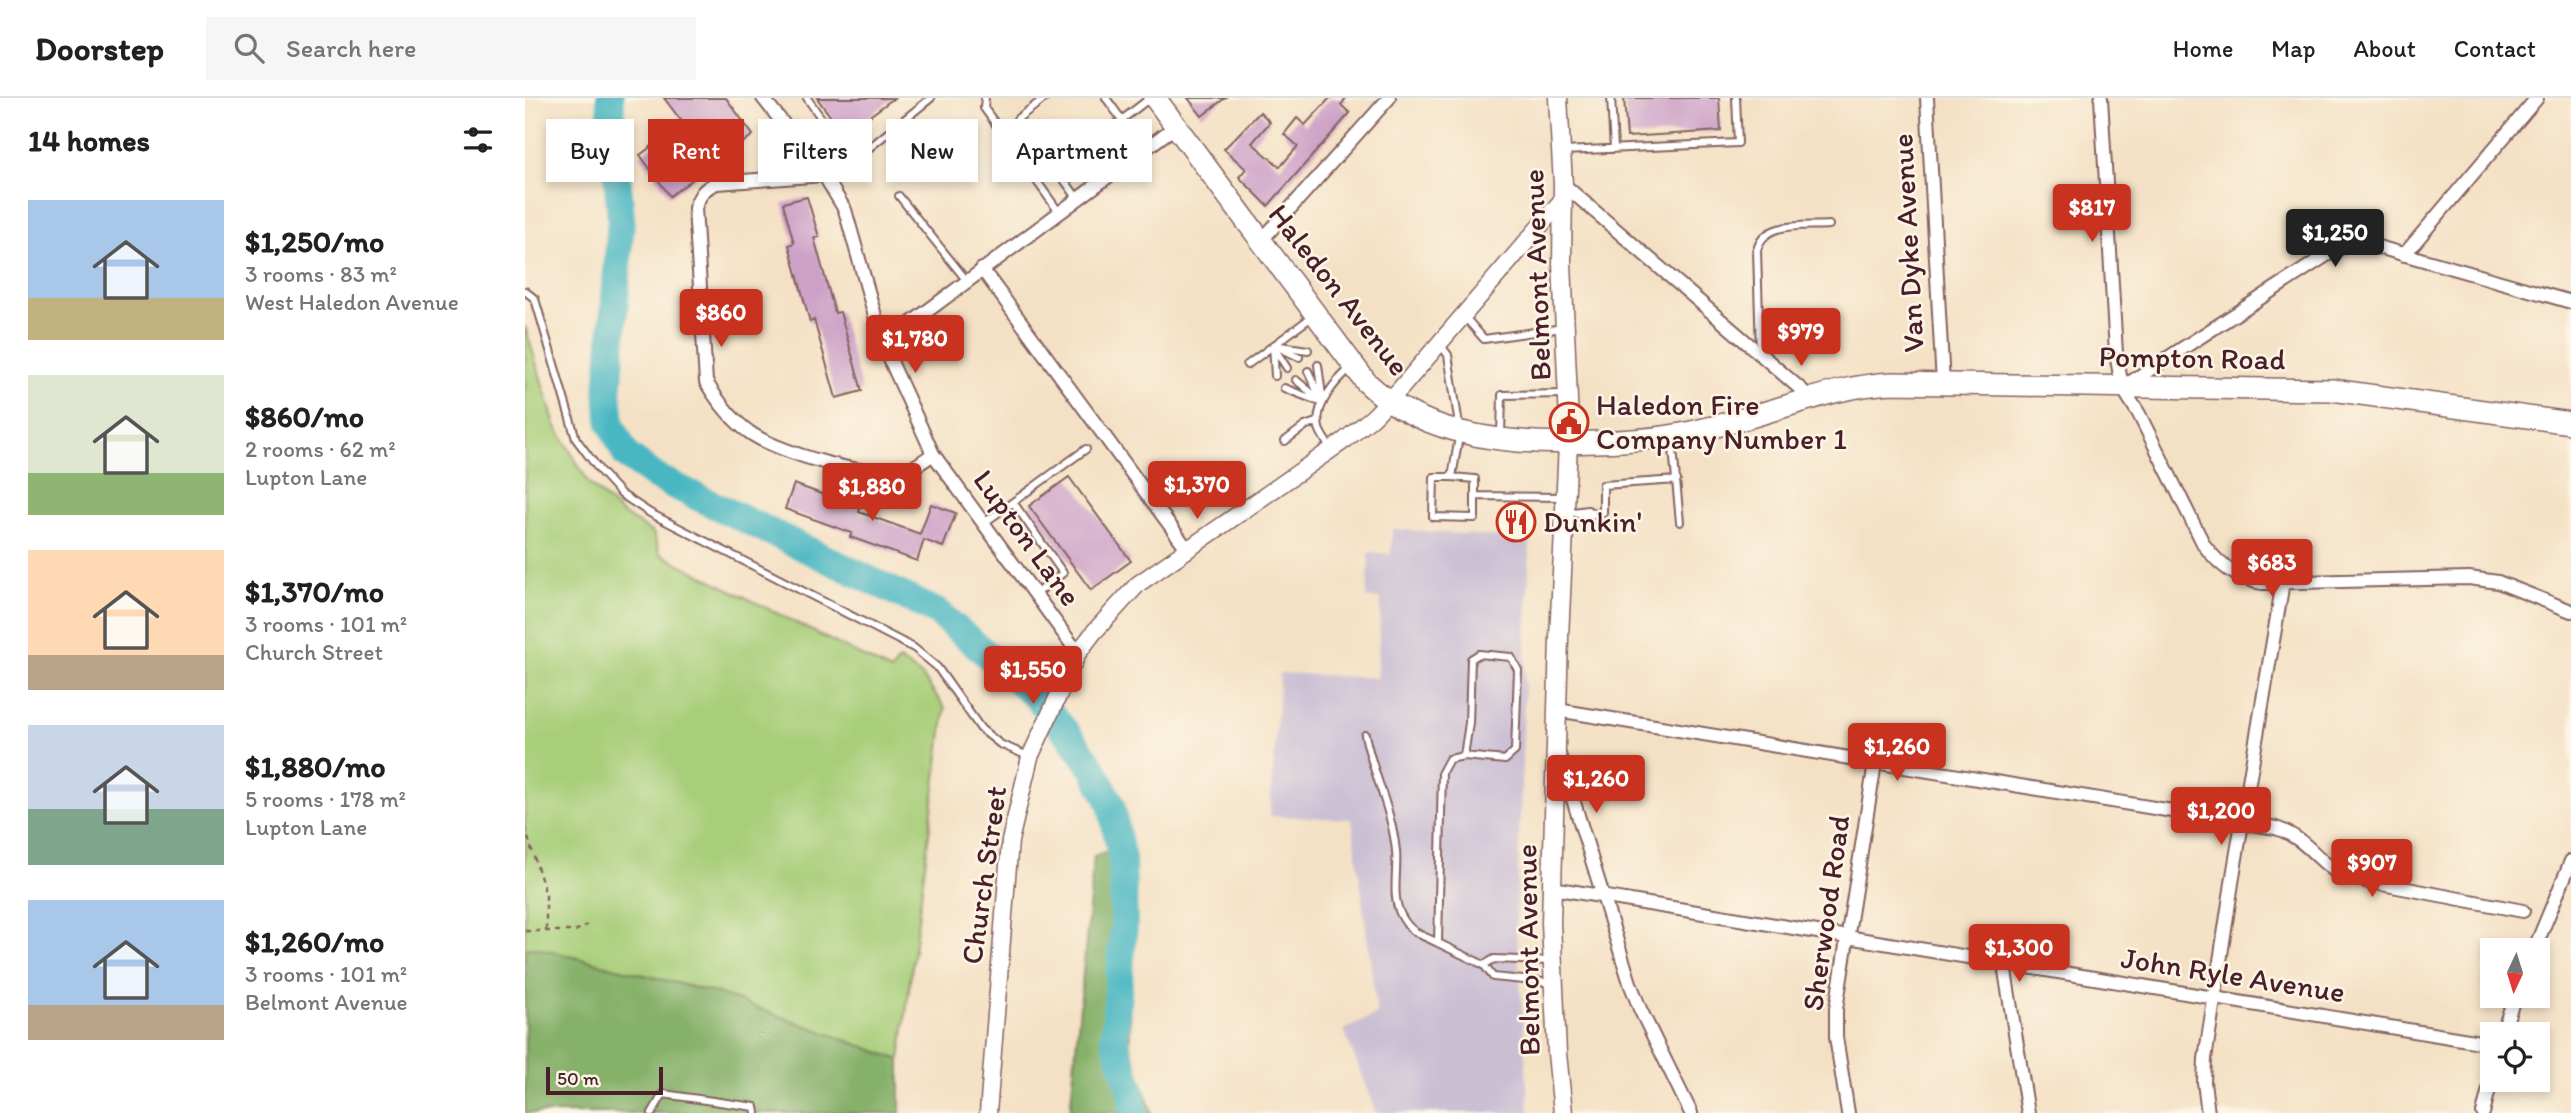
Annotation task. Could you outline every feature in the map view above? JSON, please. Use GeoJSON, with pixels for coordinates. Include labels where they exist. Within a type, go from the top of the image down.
{"type":"FeatureCollection","features":[{"type":"Feature","properties":{"kind":"main road","name":"Haledon Avenue"},"geometry":{"type":"LineString","coordinates":[[1152,98],[1176,126],[1353,366],[1366,382],[1389,401],[1418,416],[1459,431],[1500,440],[1569,444],[1639,441],[1672,436]]}},
{"type":"Feature","properties":{"kind":"main road","name":"Belmont Avenue"},"geometry":{"type":"LineString","coordinates":[[1558,98],[1563,191],[1562,263],[1570,507],[1557,710],[1552,888],[1554,983],[1563,1113]]}},
{"type":"Feature","properties":{"kind":"main road","name":"Pompton Road"},"geometry":{"type":"LineString","coordinates":[[1672,436],[1869,384],[2332,390],[2571,423]]}},
{"type":"Feature","properties":{"kind":"street","name":"Lupton Lane"},"geometry":{"type":"LineString","coordinates":[[763,98],[780,119]]}},
{"type":"Feature","properties":{"kind":"street"},"geometry":{"type":"LineString","coordinates":[[1261,242],[1389,98]]}},
{"type":"Feature","properties":{"kind":"street","name":"Van Dyke Avenue"},"geometry":{"type":"LineString","coordinates":[[1927,98],[1943,384]]}},
{"type":"Feature","properties":{"kind":"street"},"geometry":{"type":"LineString","coordinates":[[2101,98],[2115,339],[2122,387],[2139,414],[2204,545],[2216,560],[2245,580],[2262,583],[2469,578],[2498,582],[2571,611]]}},
{"type":"Feature","properties":{"kind":"street"},"geometry":{"type":"LineString","coordinates":[[2404,255],[2537,98]]}},
{"type":"Feature","properties":{"kind":"street"},"geometry":{"type":"LineString","coordinates":[[883,344],[1176,126]]}},
{"type":"Feature","properties":{"kind":"street","name":"Lupton Lane"},"geometry":{"type":"LineString","coordinates":[[758,181],[717,183],[706,187],[695,208],[706,383],[717,400],[749,432],[805,457],[847,469],[893,472],[909,470],[933,454]]}},
{"type":"Feature","properties":{"kind":"street","name":"Lupton Lane"},"geometry":{"type":"LineString","coordinates":[[828,182],[845,210],[883,344],[933,454],[1079,653]]}},
{"type":"Feature","properties":{"kind":"street"},"geometry":{"type":"LineString","coordinates":[[1563,191],[1811,398]]}},
{"type":"Feature","properties":{"kind":"street","name":"Church Street"},"geometry":{"type":"LineString","coordinates":[[988,1113],[1010,841],[1030,757],[1079,653],[1138,584],[1331,450],[1373,417],[1464,316],[1563,191]]}},
{"type":"Feature","properties":{"kind":"street"},"geometry":{"type":"LineString","coordinates":[[2122,387],[2336,249],[2356,243],[2571,302]]}},
{"type":"Feature","properties":{"kind":"street"},"geometry":{"type":"LineString","coordinates":[[982,269],[1188,550]]}},
{"type":"Feature","properties":{"kind":"street"},"geometry":{"type":"LineString","coordinates":[[2208,1113],[2204,1082],[2215,999],[2283,582]]}},
{"type":"Feature","properties":{"kind":"street"},"geometry":{"type":"LineString","coordinates":[[1557,710],[2276,828],[2294,835],[2345,877],[2523,911]]}},
{"type":"Feature","properties":{"kind":"street","name":"Belmont Avenue"},"geometry":{"type":"LineString","coordinates":[[1556,743],[1640,1009],[1691,1113]]}},
{"type":"Feature","properties":{"kind":"street","name":"Sherwood Road"},"geometry":{"type":"LineString","coordinates":[[1848,1113],[1835,1021],[1875,763]]}},
{"type":"Feature","properties":{"kind":"street"},"geometry":{"type":"LineString","coordinates":[[2539,938],[2571,861]]}},
{"type":"Feature","properties":{"kind":"street","name":"John Ryle Avenue"},"geometry":{"type":"LineString","coordinates":[[1552,888],[1846,939],[2480,1042]]}},
{"type":"Feature","properties":{"kind":"street"},"geometry":{"type":"LineString","coordinates":[[2004,965],[2028,1113]]}},
{"type":"Feature","properties":{"kind":"street"},"geometry":{"type":"LineString","coordinates":[[2483,1113],[2488,1092]]}},
{"type":"Feature","properties":{"kind":"lane"},"geometry":{"type":"LineString","coordinates":[[807,98],[821,119]]}},
{"type":"Feature","properties":{"kind":"lane"},"geometry":{"type":"LineString","coordinates":[[872,145],[931,98]]}},
{"type":"Feature","properties":{"kind":"lane"},"geometry":{"type":"LineString","coordinates":[[985,98],[983,108],[1059,212]]}},
{"type":"Feature","properties":{"kind":"lane"},"geometry":{"type":"LineString","coordinates":[[1017,119],[1045,98]]}},
{"type":"Feature","properties":{"kind":"lane"},"geometry":{"type":"LineString","coordinates":[[1106,98],[1121,119]]}},
{"type":"Feature","properties":{"kind":"lane"},"geometry":{"type":"LineString","coordinates":[[1123,119],[1152,98]]}},
{"type":"Feature","properties":{"kind":"lane"},"geometry":{"type":"LineString","coordinates":[[1611,98],[1614,149]]}},
{"type":"Feature","properties":{"kind":"lane"},"geometry":{"type":"LineString","coordinates":[[1561,151],[1738,143],[1736,98]]}},
{"type":"Feature","properties":{"kind":"lane"},"geometry":{"type":"LineString","coordinates":[[1066,182],[1078,199]]}},
{"type":"Feature","properties":{"kind":"lane"},"geometry":{"type":"LineString","coordinates":[[899,196],[967,281]]}},
{"type":"Feature","properties":{"kind":"lane"},"geometry":{"type":"LineString","coordinates":[[1764,358],[1757,250],[1759,239],[1766,232],[1777,229],[1829,225]]}},
{"type":"Feature","properties":{"kind":"lane"},"geometry":{"type":"LineString","coordinates":[[525,291],[535,299],[576,439],[621,494],[650,513],[914,648],[937,667],[981,729],[1000,744],[1030,757]]}},
{"type":"Feature","properties":{"kind":"lane"},"geometry":{"type":"LineString","coordinates":[[1247,365],[1315,315]]}},
{"type":"Feature","properties":{"kind":"lane"},"geometry":{"type":"LineString","coordinates":[[1464,316],[1484,339],[1565,327]]}},
{"type":"Feature","properties":{"kind":"lane"},"geometry":{"type":"LineString","coordinates":[[1440,344],[1448,355],[1459,431],[1452,477]]}},
{"type":"Feature","properties":{"kind":"lane"},"geometry":{"type":"LineString","coordinates":[[1273,345],[1308,350]]}},
{"type":"Feature","properties":{"kind":"lane"},"geometry":{"type":"LineString","coordinates":[[1273,345],[1299,358]]}},
{"type":"Feature","properties":{"kind":"lane"},"geometry":{"type":"LineString","coordinates":[[1273,345],[1287,368]]}},
{"type":"Feature","properties":{"kind":"lane"},"geometry":{"type":"LineString","coordinates":[[1273,345],[1275,376]]}},
{"type":"Feature","properties":{"kind":"lane"},"geometry":{"type":"LineString","coordinates":[[1318,365],[1323,402],[1319,429],[1331,450]]}},
{"type":"Feature","properties":{"kind":"lane"},"geometry":{"type":"LineString","coordinates":[[1323,402],[1340,377],[1353,366]]}},
{"type":"Feature","properties":{"kind":"lane"},"geometry":{"type":"LineString","coordinates":[[1308,371],[1323,402]]}},
{"type":"Feature","properties":{"kind":"lane"},"geometry":{"type":"LineString","coordinates":[[1296,380],[1323,402]]}},
{"type":"Feature","properties":{"kind":"lane"},"geometry":{"type":"LineString","coordinates":[[1284,388],[1323,402]]}},
{"type":"Feature","properties":{"kind":"lane"},"geometry":{"type":"LineString","coordinates":[[1500,440],[1502,395],[1568,394]]}},
{"type":"Feature","properties":{"kind":"lane"},"geometry":{"type":"LineString","coordinates":[[1285,441],[1305,426],[1319,421]]}},
{"type":"Feature","properties":{"kind":"lane"},"geometry":{"type":"LineString","coordinates":[[1672,436],[1680,522]]}},
{"type":"Feature","properties":{"kind":"lane"},"geometry":{"type":"LineString","coordinates":[[984,523],[1086,449]]}},
{"type":"Feature","properties":{"kind":"lane"},"geometry":{"type":"LineString","coordinates":[[1434,477],[1452,477],[1475,479],[1475,518],[1433,517],[1434,477]]}},
{"type":"Feature","properties":{"kind":"lane"},"geometry":{"type":"LineString","coordinates":[[1475,496],[1570,507],[1581,516],[1588,517],[1594,513],[1603,513],[1602,485],[1677,480]]}},
{"type":"Feature","properties":{"kind":"lane"},"geometry":{"type":"LineString","coordinates":[[1013,502],[1063,573],[1036,594]]}},
{"type":"Feature","properties":{"kind":"lane"},"geometry":{"type":"LineString","coordinates":[[1439,943],[1442,772],[1449,759],[1464,756],[1505,760],[1515,751],[1518,670],[1511,657],[1479,654],[1471,659],[1469,723],[1464,756]]}},
{"type":"Feature","properties":{"kind":"lane"},"geometry":{"type":"LineString","coordinates":[[1365,735],[1387,807],[1396,851],[1396,902],[1411,931],[1484,965],[1493,977],[1554,983]]}},
{"type":"Feature","properties":{"kind":"lane"},"geometry":{"type":"LineString","coordinates":[[1484,965],[1494,959],[1553,961]]}},
{"type":"Feature","properties":{"kind":"lane"},"geometry":{"type":"LineString","coordinates":[[652,1113],[663,1094],[755,1107],[756,1113]]}},
{"type":"Feature","properties":{"kind":"path"},"geometry":{"type":"LineString","coordinates":[[525,828],[546,895],[547,932]]}},
{"type":"Feature","properties":{"kind":"path"},"geometry":{"type":"LineString","coordinates":[[525,931],[575,931],[587,925]]}},
{"type":"Feature","properties":{"kind":"shaded area"},"geometry":{"type":"Polygon","coordinates":[[[1392,529],[1530,539],[1516,923],[1529,1113],[1376,1113],[1344,1030],[1377,1014],[1352,819],[1270,816],[1280,673],[1377,678],[1381,599],[1367,598],[1369,552],[1391,554],[1392,529]]]}},
{"type":"Feature","properties":{"kind":"green space"},"geometry":{"type":"Polygon","coordinates":[[[525,326],[555,425],[588,482],[621,513],[653,533],[660,554],[891,671],[899,660],[922,676],[945,708],[900,1060],[719,994],[538,948],[525,949],[525,326]]]}},
{"type":"Feature","properties":{"kind":"green space"},"geometry":{"type":"Polygon","coordinates":[[[1126,844],[1130,1045],[1152,1113],[1070,1113],[1094,856],[1126,844]]]}},
{"type":"Feature","properties":{"kind":"green space"},"geometry":{"type":"Polygon","coordinates":[[[538,948],[719,994],[900,1060],[900,1113],[525,1113],[525,949],[538,948]]]}},
{"type":"Feature","properties":{"kind":"building"},"geometry":{"type":"Polygon","coordinates":[[[664,98],[726,98],[741,119],[680,119],[664,98]]]}},
{"type":"Feature","properties":{"kind":"building"},"geometry":{"type":"Polygon","coordinates":[[[817,98],[894,98],[866,119],[832,119],[817,98]]]}},
{"type":"Feature","properties":{"kind":"building"},"geometry":{"type":"Polygon","coordinates":[[[1188,98],[1225,98],[1202,116],[1188,98]]]}},
{"type":"Feature","properties":{"kind":"building"},"geometry":{"type":"Polygon","coordinates":[[[1330,98],[1346,98],[1341,105],[1350,113],[1268,206],[1239,177],[1246,169],[1224,149],[1260,112],[1270,122],[1252,143],[1280,167],[1298,146],[1284,134],[1297,118],[1305,125],[1330,98]]]}},
{"type":"Feature","properties":{"kind":"building"},"geometry":{"type":"Polygon","coordinates":[[[1624,98],[1719,98],[1721,131],[1627,137],[1624,98]]]}},
{"type":"Feature","properties":{"kind":"building"},"geometry":{"type":"Polygon","coordinates":[[[744,123],[753,135],[744,142],[744,123]]]}},
{"type":"Feature","properties":{"kind":"building"},"geometry":{"type":"Polygon","coordinates":[[[648,149],[648,166],[640,155],[648,149]]]}},
{"type":"Feature","properties":{"kind":"building"},"geometry":{"type":"Polygon","coordinates":[[[660,182],[689,182],[670,196],[660,182]]]}},
{"type":"Feature","properties":{"kind":"building"},"geometry":{"type":"Polygon","coordinates":[[[807,197],[819,237],[814,238],[835,313],[840,312],[862,391],[836,398],[814,320],[810,322],[789,245],[794,243],[783,203],[807,197]]]}},
{"type":"Feature","properties":{"kind":"building"},"geometry":{"type":"Polygon","coordinates":[[[1069,477],[1131,561],[1091,590],[1029,506],[1069,477]]]}},
{"type":"Feature","properties":{"kind":"building"},"geometry":{"type":"Polygon","coordinates":[[[794,484],[920,534],[931,504],[956,513],[943,547],[924,540],[917,561],[850,537],[852,533],[785,509],[794,484]]]}},
{"type":"Feature","properties":{"kind":"waterway"},"geometry":{"type":"LineString","coordinates":[[610,98],[621,218],[608,394],[611,424],[626,455],[656,477],[937,612],[1036,696],[1071,738],[1093,768],[1111,804],[1122,859],[1124,924],[1114,1038],[1131,1090],[1134,1113]]}},
{"type":"Feature","properties":{"kind":"place","name":"Haledon Fire Company Number 1"},"geometry":{"type":"Point","coordinates":[1569,422]}},
{"type":"Feature","properties":{"kind":"place","name":"Dunkin'"},"geometry":{"type":"Point","coordinates":[1516,522]}}]}
